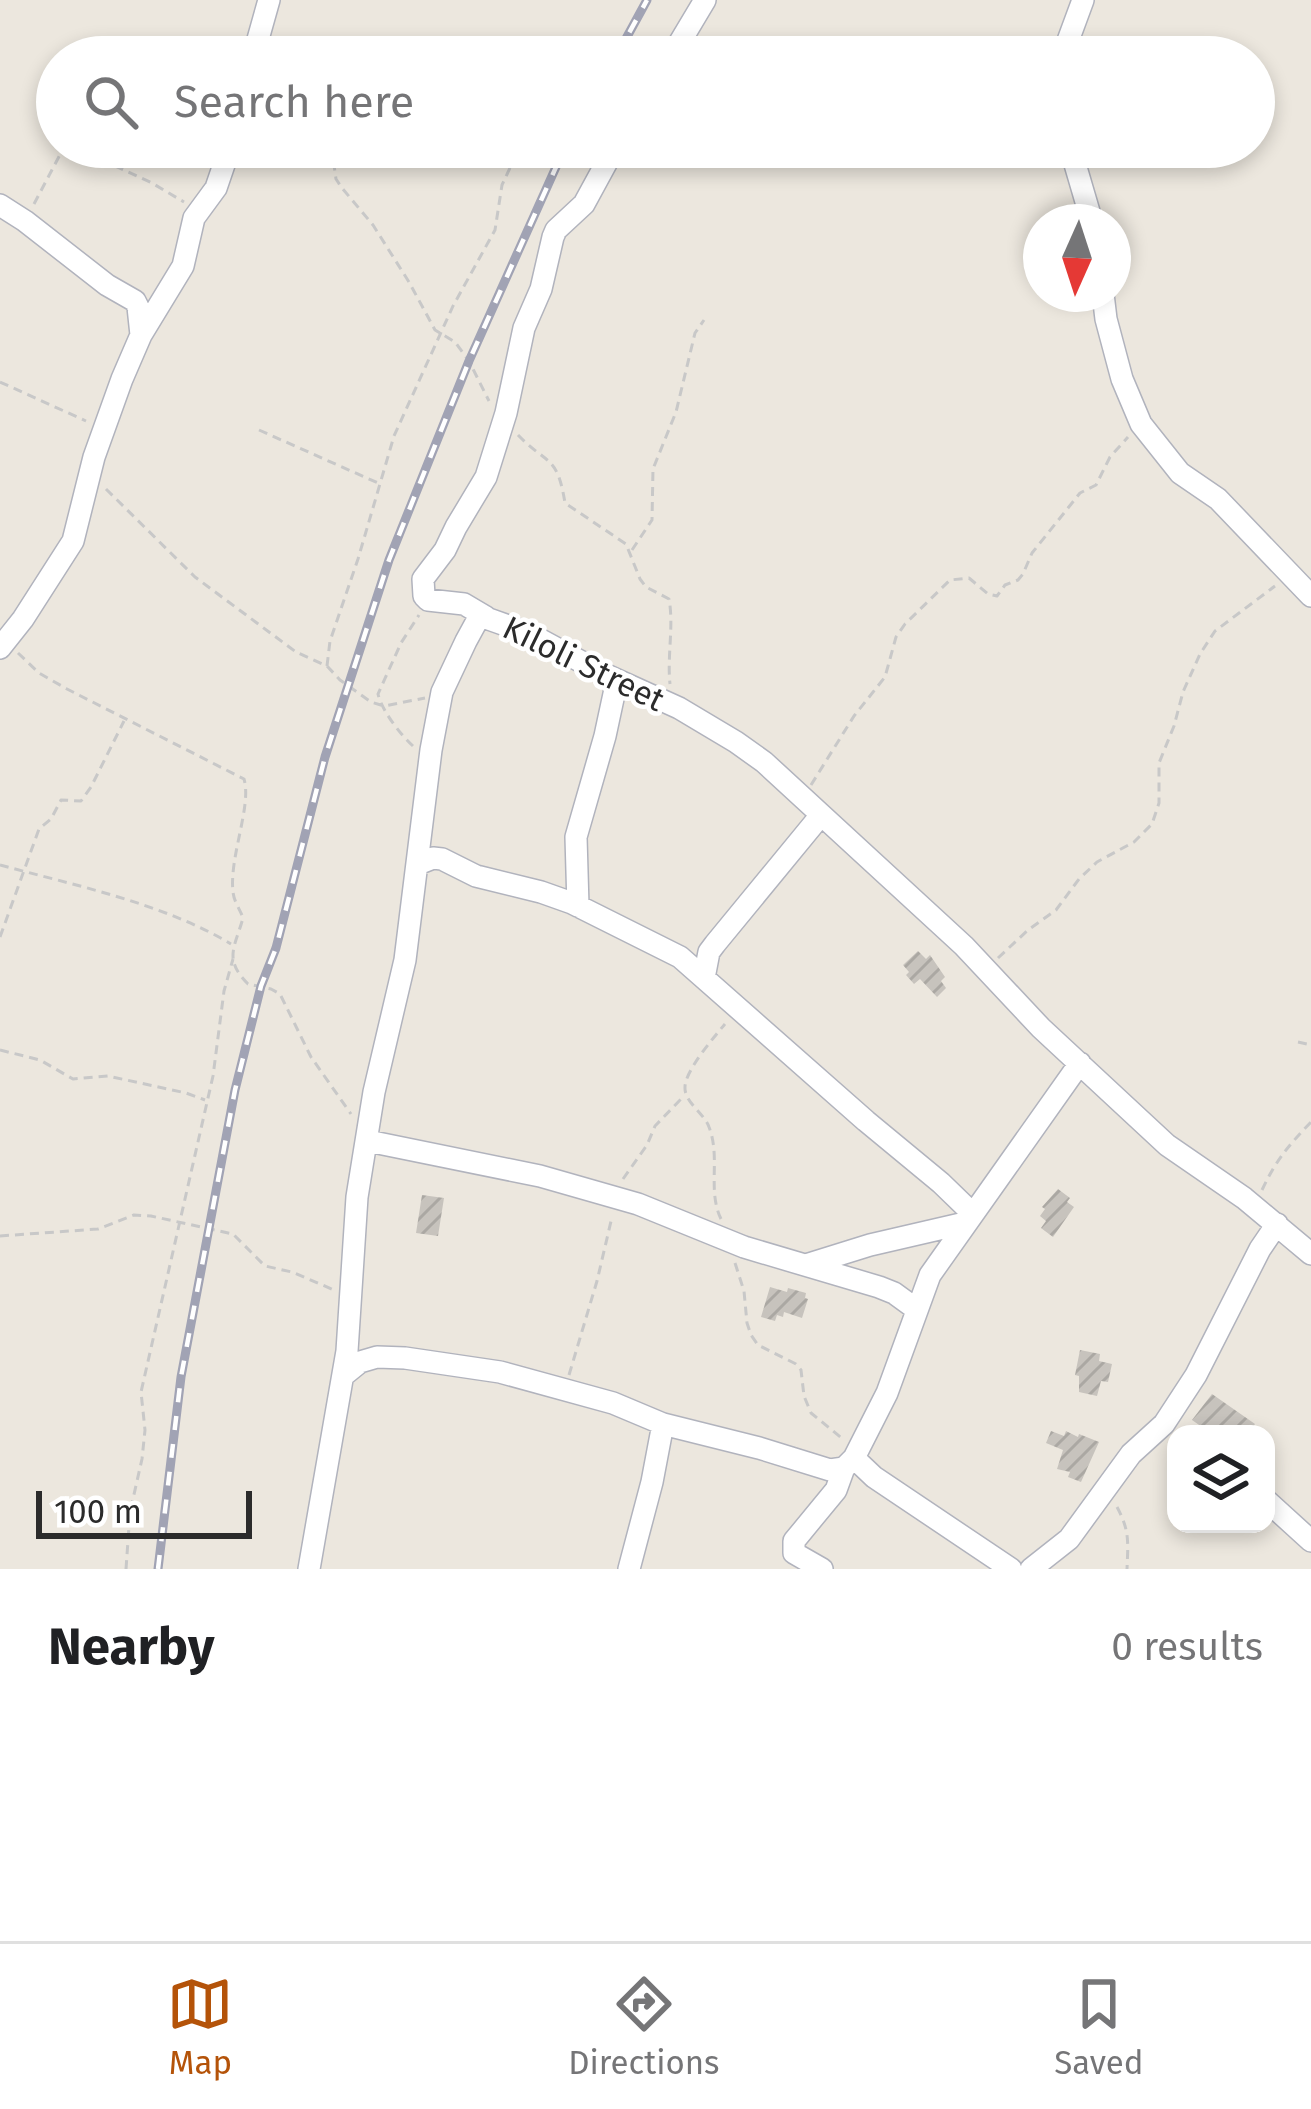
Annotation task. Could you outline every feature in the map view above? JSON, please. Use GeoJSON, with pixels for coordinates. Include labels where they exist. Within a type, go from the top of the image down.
{"type":"FeatureCollection","features":[{"type":"Feature","properties":{"kind":"street"},"geometry":{"type":"LineString","coordinates":[[260,34],[269,0]]}},
{"type":"Feature","properties":{"kind":"street"},"geometry":{"type":"LineString","coordinates":[[683,36],[705,0]]}},
{"type":"Feature","properties":{"kind":"street"},"geometry":{"type":"LineString","coordinates":[[1070,36],[1083,0]]}},
{"type":"Feature","properties":{"kind":"street"},"geometry":{"type":"LineString","coordinates":[[3,636],[73,541],[92,467],[141,335],[183,266],[194,218],[216,188],[223,168]]}},
{"type":"Feature","properties":{"kind":"street"},"geometry":{"type":"LineString","coordinates":[[486,617],[464,604],[428,600],[423,579],[486,477],[506,416],[524,328],[541,289],[556,230],[584,204],[604,168]]}},
{"type":"Feature","properties":{"kind":"street"},"geometry":{"type":"LineString","coordinates":[[1076,168],[1087,204]]}},
{"type":"Feature","properties":{"kind":"street"},"geometry":{"type":"LineString","coordinates":[[0,206],[135,301],[141,335]]}},
{"type":"Feature","properties":{"kind":"street"},"geometry":{"type":"LineString","coordinates":[[1105,312],[1122,380],[1142,424],[1180,473],[1218,499],[1311,596]]}},
{"type":"Feature","properties":{"kind":"street","name":"Kiloli Street"},"geometry":{"type":"LineString","coordinates":[[309,1569],[344,1375],[357,1197],[378,1075],[405,960],[442,692],[475,624],[486,617],[679,708],[749,751],[987,969],[1042,1028],[1167,1145],[1311,1254]]}},
{"type":"Feature","properties":{"kind":"street"},"geometry":{"type":"LineString","coordinates":[[578,906],[576,837],[617,680]]}},
{"type":"Feature","properties":{"kind":"street"},"geometry":{"type":"LineString","coordinates":[[704,978],[715,944],[816,809]]}},
{"type":"Feature","properties":{"kind":"street"},"geometry":{"type":"LineString","coordinates":[[418,864],[442,859],[476,876],[541,892],[680,957],[941,1183],[969,1218]]}},
{"type":"Feature","properties":{"kind":"street"},"geometry":{"type":"LineString","coordinates":[[822,1569],[794,1553],[794,1541],[836,1490],[898,1365],[930,1275],[1080,1063]]}},
{"type":"Feature","properties":{"kind":"street"},"geometry":{"type":"LineString","coordinates":[[368,1142],[518,1170],[612,1197],[727,1241],[894,1293],[916,1309]]}},
{"type":"Feature","properties":{"kind":"street"},"geometry":{"type":"LineString","coordinates":[[808,1264],[969,1218]]}},
{"type":"Feature","properties":{"kind":"street"},"geometry":{"type":"LineString","coordinates":[[1172,1425],[1277,1224]]}},
{"type":"Feature","properties":{"kind":"street"},"geometry":{"type":"LineString","coordinates":[[344,1375],[368,1359],[405,1358],[500,1372],[614,1402],[663,1424],[830,1470],[849,1463],[1011,1569]]}},
{"type":"Feature","properties":{"kind":"street"},"geometry":{"type":"LineString","coordinates":[[629,1569],[663,1424]]}},
{"type":"Feature","properties":{"kind":"street"},"geometry":{"type":"LineString","coordinates":[[1030,1569],[1069,1539],[1131,1454],[1167,1431]]}},
{"type":"Feature","properties":{"kind":"street"},"geometry":{"type":"LineString","coordinates":[[1275,1508],[1311,1541]]}},
{"type":"Feature","properties":{"kind":"path"},"geometry":{"type":"LineString","coordinates":[[260,34],[263,36]]}},
{"type":"Feature","properties":{"kind":"path"},"geometry":{"type":"LineString","coordinates":[[25,221],[53,168]]}},
{"type":"Feature","properties":{"kind":"path"},"geometry":{"type":"LineString","coordinates":[[120,168],[181,201],[206,203]]}},
{"type":"Feature","properties":{"kind":"path"},"geometry":{"type":"LineString","coordinates":[[335,168],[337,179],[373,224],[435,330],[460,348],[491,405],[506,416],[522,440],[555,466],[565,503],[614,535],[632,552],[646,586],[669,599],[670,684],[679,708]]}},
{"type":"Feature","properties":{"kind":"path"},"geometry":{"type":"LineString","coordinates":[[327,666],[330,641],[394,436],[440,334],[495,230],[502,185],[510,168]]}},
{"type":"Feature","properties":{"kind":"path"},"geometry":{"type":"LineString","coordinates":[[632,552],[652,520],[653,469],[676,412],[695,333],[704,320]]}},
{"type":"Feature","properties":{"kind":"path"},"geometry":{"type":"LineString","coordinates":[[0,382],[105,428]]}},
{"type":"Feature","properties":{"kind":"path"},"geometry":{"type":"LineString","coordinates":[[816,809],[811,785],[816,774],[885,677],[896,637],[911,616],[955,578],[969,578],[999,596],[1018,580],[1032,553],[1080,493],[1096,485],[1110,457],[1142,424]]}},
{"type":"Feature","properties":{"kind":"path"},"geometry":{"type":"LineString","coordinates":[[259,430],[380,483]]}},
{"type":"Feature","properties":{"kind":"path"},"geometry":{"type":"LineString","coordinates":[[92,467],[104,487],[195,577],[296,652],[327,666],[371,702],[384,706],[442,692]]}},
{"type":"Feature","properties":{"kind":"path"},"geometry":{"type":"LineString","coordinates":[[987,969],[1056,910],[1097,862],[1134,842],[1151,824],[1159,803],[1159,763],[1200,654],[1215,632],[1289,572]]}},
{"type":"Feature","properties":{"kind":"path"},"geometry":{"type":"LineString","coordinates":[[423,591],[418,616],[401,643],[379,698],[401,734],[429,766]]}},
{"type":"Feature","properties":{"kind":"path"},"geometry":{"type":"LineString","coordinates":[[3,636],[39,673],[247,783],[233,868],[234,898],[243,919],[232,945],[238,973],[248,984],[280,994],[311,1057],[368,1142]]}},
{"type":"Feature","properties":{"kind":"path"},"geometry":{"type":"LineString","coordinates":[[0,937],[39,829],[62,800],[81,801],[124,719]]}},
{"type":"Feature","properties":{"kind":"path"},"geometry":{"type":"LineString","coordinates":[[0,865],[151,908],[232,945]]}},
{"type":"Feature","properties":{"kind":"path"},"geometry":{"type":"LineString","coordinates":[[126,1569],[130,1512],[145,1430],[141,1392],[207,1102],[233,958]]}},
{"type":"Feature","properties":{"kind":"path"},"geometry":{"type":"LineString","coordinates":[[738,1009],[690,1072],[684,1087],[711,1133],[716,1154],[714,1203],[741,1279],[752,1335],[758,1346],[801,1370],[811,1413],[838,1434],[849,1463]]}},
{"type":"Feature","properties":{"kind":"path"},"geometry":{"type":"LineString","coordinates":[[1298,1042],[1311,1045]]}},
{"type":"Feature","properties":{"kind":"path"},"geometry":{"type":"LineString","coordinates":[[0,1050],[40,1060],[73,1078],[108,1076],[200,1096],[207,1102]]}},
{"type":"Feature","properties":{"kind":"path"},"geometry":{"type":"LineString","coordinates":[[564,1389],[597,1281],[612,1197],[655,1126],[686,1095]]}},
{"type":"Feature","properties":{"kind":"path"},"geometry":{"type":"LineString","coordinates":[[1257,1209],[1273,1166],[1311,1122]]}},
{"type":"Feature","properties":{"kind":"path"},"geometry":{"type":"LineString","coordinates":[[0,1235],[98,1229],[134,1215],[151,1216],[233,1234],[265,1266],[329,1288],[348,1304]]}},
{"type":"Feature","properties":{"kind":"path"},"geometry":{"type":"LineString","coordinates":[[1105,1487],[1126,1524],[1127,1569]]}},
{"type":"Feature","properties":{"kind":"building"},"geometry":{"type":"Polygon","coordinates":[[[918,951],[926,959],[930,955],[945,977],[941,981],[946,988],[937,997],[920,979],[914,984],[906,975],[909,972],[903,965],[918,951]]]}},
{"type":"Feature","properties":{"kind":"building"},"geometry":{"type":"Polygon","coordinates":[[[1058,1189],[1074,1207],[1053,1237],[1041,1228],[1046,1221],[1040,1216],[1058,1189]]]}},
{"type":"Feature","properties":{"kind":"building"},"geometry":{"type":"Polygon","coordinates":[[[422,1195],[444,1198],[438,1236],[416,1233],[422,1195]]]}},
{"type":"Feature","properties":{"kind":"building"},"geometry":{"type":"Polygon","coordinates":[[[770,1287],[806,1293],[802,1318],[784,1312],[775,1321],[761,1317],[770,1287]]]}},
{"type":"Feature","properties":{"kind":"building"},"geometry":{"type":"Polygon","coordinates":[[[1080,1350],[1100,1354],[1099,1361],[1112,1364],[1108,1382],[1101,1381],[1097,1396],[1079,1392],[1079,1376],[1075,1375],[1080,1350]]]}},
{"type":"Feature","properties":{"kind":"building"},"geometry":{"type":"Polygon","coordinates":[[[1212,1394],[1255,1424],[1199,1425],[1192,1420],[1212,1394]]]}},
{"type":"Feature","properties":{"kind":"building"},"geometry":{"type":"Polygon","coordinates":[[[1051,1431],[1099,1442],[1081,1482],[1057,1469],[1063,1450],[1046,1443],[1051,1431]]]}},
{"type":"Feature","properties":{"kind":"railway"},"geometry":{"type":"LineString","coordinates":[[627,36],[647,0]]}},
{"type":"Feature","properties":{"kind":"railway"},"geometry":{"type":"LineString","coordinates":[[158,1569],[181,1377],[235,1090],[325,757],[389,560],[469,361],[556,168]]}}]}
